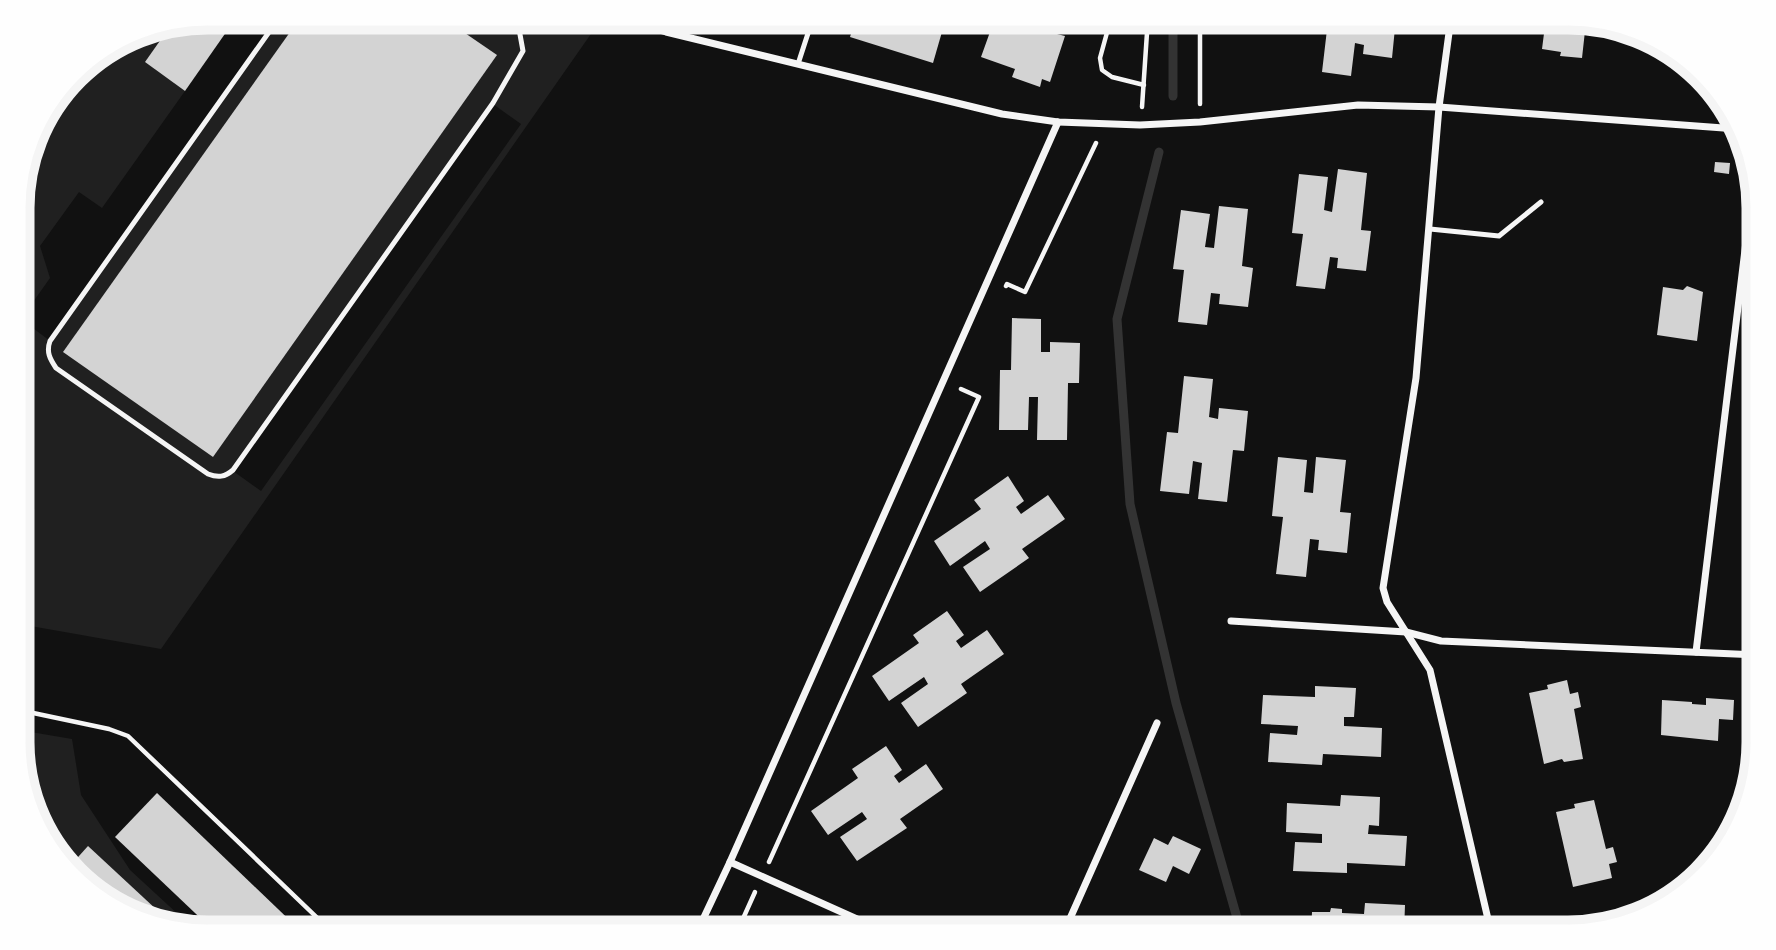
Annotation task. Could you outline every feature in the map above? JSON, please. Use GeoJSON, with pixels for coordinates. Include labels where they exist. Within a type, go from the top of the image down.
{"type":"FeatureCollection","features":[{"type":"Feature","properties":{"kind":"street"},"geometry":{"type":"LineString","coordinates":[[660,30],[1002,114],[1058,122],[1140,125],[1200,122],[1358,105],[1439,107],[1727,128]]}},
{"type":"Feature","properties":{"kind":"street"},"geometry":{"type":"LineString","coordinates":[[1449,30],[1439,107],[1416,378],[1383,588],[1387,602],[1430,670],[1488,920]]}},
{"type":"Feature","properties":{"kind":"street"},"geometry":{"type":"LineString","coordinates":[[703,920],[1058,122]]}},
{"type":"Feature","properties":{"kind":"street"},"geometry":{"type":"LineString","coordinates":[[1696,652],[1746,242]]}},
{"type":"Feature","properties":{"kind":"street"},"geometry":{"type":"LineString","coordinates":[[1231,621],[1406,632],[1441,641],[1746,654]]}},
{"type":"Feature","properties":{"kind":"street"},"geometry":{"type":"LineString","coordinates":[[1069,920],[1157,723]]}},
{"type":"Feature","properties":{"kind":"street"},"geometry":{"type":"LineString","coordinates":[[730,862],[859,920]]}},
{"type":"Feature","properties":{"kind":"lane"},"geometry":{"type":"LineString","coordinates":[[270,30],[50,341],[47,349],[56,368],[216,477],[226,476],[233,470],[493,103],[523,51],[519,30]]}},
{"type":"Feature","properties":{"kind":"lane"},"geometry":{"type":"LineString","coordinates":[[798,64],[809,30]]}},
{"type":"Feature","properties":{"kind":"lane"},"geometry":{"type":"LineString","coordinates":[[1430,229],[1499,236],[1541,202]]}},
{"type":"Feature","properties":{"kind":"path"},"geometry":{"type":"LineString","coordinates":[[1108,30],[1100,58],[1102,70],[1112,77],[1144,85]]}},
{"type":"Feature","properties":{"kind":"path"},"geometry":{"type":"LineString","coordinates":[[1140,125],[1147,30]]}},
{"type":"Feature","properties":{"kind":"path"},"geometry":{"type":"LineString","coordinates":[[1200,30],[1200,122]]}},
{"type":"Feature","properties":{"kind":"path"},"geometry":{"type":"LineString","coordinates":[[1002,296],[1007,284],[1025,292],[1096,142],[1109,143]]}},
{"type":"Feature","properties":{"kind":"path"},"geometry":{"type":"LineString","coordinates":[[742,920],[979,397],[960,388],[965,377]]}},
{"type":"Feature","properties":{"kind":"path"},"geometry":{"type":"LineString","coordinates":[[30,712],[109,729],[128,736],[320,920]]}},
{"type":"Feature","properties":{"kind":"shaded area"},"geometry":{"type":"Polygon","coordinates":[[[270,30],[291,30],[64,351],[213,457],[496,56],[460,30],[593,31],[161,649],[30,626],[30,326],[50,341],[270,30]],[[493,104],[233,471],[261,491],[521,124],[493,104]]]}},
{"type":"Feature","properties":{"kind":"shaded area"},"geometry":{"type":"Polygon","coordinates":[[[163,36],[145,62],[185,91],[102,208],[79,192],[40,246],[50,278],[30,306],[30,208],[39,151],[48,129],[67,99],[90,74],[140,43],[163,36]]]}},
{"type":"Feature","properties":{"kind":"shaded area"},"geometry":{"type":"Polygon","coordinates":[[[30,732],[72,739],[81,795],[130,870],[183,918],[129,902],[90,876],[74,860],[48,821],[39,799],[31,765],[30,732]]]}},
{"type":"Feature","properties":{"kind":"building"},"geometry":{"type":"Polygon","coordinates":[[[228,30],[185,91],[145,62],[163,36],[185,31],[228,30]]]}},
{"type":"Feature","properties":{"kind":"building"},"geometry":{"type":"Polygon","coordinates":[[[291,30],[461,30],[497,55],[213,457],[63,352],[291,30]]]}},
{"type":"Feature","properties":{"kind":"building"},"geometry":{"type":"Polygon","coordinates":[[[852,30],[943,30],[933,63],[850,37],[852,30]]]}},
{"type":"Feature","properties":{"kind":"building"},"geometry":{"type":"Polygon","coordinates":[[[991,30],[1058,30],[1057,34],[1065,36],[1050,82],[1042,79],[1040,87],[1012,77],[1015,69],[981,57],[991,30]]]}},
{"type":"Feature","properties":{"kind":"building"},"geometry":{"type":"Polygon","coordinates":[[[1327,30],[1395,30],[1392,58],[1363,54],[1364,45],[1355,43],[1351,76],[1322,72],[1327,30]]]}},
{"type":"Feature","properties":{"kind":"building"},"geometry":{"type":"Polygon","coordinates":[[[1544,30],[1585,31],[1582,58],[1560,56],[1561,52],[1542,49],[1544,30]]]}},
{"type":"Feature","properties":{"kind":"building"},"geometry":{"type":"Polygon","coordinates":[[[1715,162],[1730,163],[1729,174],[1714,172],[1715,162]]]}},
{"type":"Feature","properties":{"kind":"building"},"geometry":{"type":"Polygon","coordinates":[[[1338,169],[1367,173],[1361,230],[1371,231],[1366,271],[1337,268],[1338,258],[1330,257],[1325,289],[1296,286],[1303,234],[1292,233],[1299,174],[1328,177],[1324,210],[1332,212],[1338,169]]]}},
{"type":"Feature","properties":{"kind":"building"},"geometry":{"type":"Polygon","coordinates":[[[1219,206],[1248,209],[1242,266],[1253,268],[1248,307],[1219,304],[1220,294],[1211,293],[1207,325],[1178,322],[1184,270],[1173,269],[1181,210],[1210,214],[1205,247],[1214,248],[1219,206]]]}},
{"type":"Feature","properties":{"kind":"building"},"geometry":{"type":"Polygon","coordinates":[[[1687,286],[1703,292],[1697,341],[1657,335],[1663,287],[1683,290],[1687,286]]]}},
{"type":"Feature","properties":{"kind":"building"},"geometry":{"type":"Polygon","coordinates":[[[1012,318],[1041,319],[1041,352],[1050,352],[1050,342],[1080,343],[1079,383],[1068,383],[1067,440],[1037,440],[1038,397],[1029,397],[1028,430],[999,430],[1000,370],[1011,370],[1012,318]]]}},
{"type":"Feature","properties":{"kind":"building"},"geometry":{"type":"Polygon","coordinates":[[[1184,376],[1213,379],[1209,417],[1218,419],[1219,408],[1248,411],[1244,451],[1233,450],[1227,502],[1198,499],[1202,463],[1193,461],[1189,494],[1160,491],[1167,432],[1178,433],[1184,376]]]}},
{"type":"Feature","properties":{"kind":"building"},"geometry":{"type":"Polygon","coordinates":[[[1278,457],[1307,460],[1304,492],[1313,493],[1316,457],[1346,460],[1340,512],[1351,513],[1347,553],[1318,550],[1319,540],[1310,539],[1306,577],[1276,574],[1283,517],[1272,516],[1278,457]]]}},
{"type":"Feature","properties":{"kind":"building"},"geometry":{"type":"Polygon","coordinates":[[[1008,476],[1024,501],[1016,507],[1021,514],[1048,495],[1065,519],[1022,549],[1029,558],[980,592],[963,567],[990,549],[985,541],[950,566],[934,541],[981,509],[974,500],[1008,476]]]}},
{"type":"Feature","properties":{"kind":"building"},"geometry":{"type":"Polygon","coordinates":[[[947,611],[964,635],[956,641],[961,648],[987,630],[1004,654],[961,684],[967,693],[918,727],[901,703],[928,684],[924,677],[889,701],[872,676],[919,643],[913,635],[947,611]]]}},
{"type":"Feature","properties":{"kind":"building"},"geometry":{"type":"Polygon","coordinates":[[[1567,680],[1570,694],[1578,692],[1581,707],[1574,709],[1583,759],[1564,762],[1562,759],[1544,764],[1529,693],[1548,689],[1547,685],[1567,680]]]}},
{"type":"Feature","properties":{"kind":"building"},"geometry":{"type":"Polygon","coordinates":[[[1315,686],[1356,688],[1354,717],[1344,717],[1344,726],[1382,728],[1381,757],[1323,754],[1322,765],[1268,762],[1270,733],[1297,735],[1298,726],[1261,724],[1263,695],[1315,697],[1315,686]]]}},
{"type":"Feature","properties":{"kind":"building"},"geometry":{"type":"Polygon","coordinates":[[[1706,698],[1734,700],[1733,720],[1719,719],[1718,741],[1661,735],[1662,700],[1706,705],[1706,698]]]}},
{"type":"Feature","properties":{"kind":"building"},"geometry":{"type":"Polygon","coordinates":[[[886,746],[902,770],[894,776],[899,783],[926,764],[943,789],[900,819],[907,828],[857,861],[840,837],[867,819],[862,812],[828,835],[811,811],[858,778],[852,769],[886,746]]]}},
{"type":"Feature","properties":{"kind":"building"},"geometry":{"type":"Polygon","coordinates":[[[157,793],[289,920],[202,920],[115,837],[157,793]]]}},
{"type":"Feature","properties":{"kind":"building"},"geometry":{"type":"Polygon","coordinates":[[[1341,795],[1380,797],[1379,826],[1369,825],[1368,834],[1407,836],[1405,866],[1347,863],[1347,873],[1293,871],[1295,842],[1322,843],[1322,834],[1286,832],[1287,803],[1340,806],[1341,795]]]}},
{"type":"Feature","properties":{"kind":"building"},"geometry":{"type":"Polygon","coordinates":[[[1594,800],[1606,849],[1613,847],[1617,862],[1609,864],[1612,878],[1573,887],[1556,812],[1575,808],[1574,804],[1594,800]]]}},
{"type":"Feature","properties":{"kind":"building"},"geometry":{"type":"Polygon","coordinates":[[[1173,836],[1201,849],[1189,874],[1173,866],[1166,882],[1139,870],[1154,838],[1168,845],[1173,836]]]}},
{"type":"Feature","properties":{"kind":"building"},"geometry":{"type":"Polygon","coordinates":[[[88,846],[161,914],[129,902],[109,890],[75,861],[88,846]]]}},
{"type":"Feature","properties":{"kind":"building"},"geometry":{"type":"Polygon","coordinates":[[[1365,903],[1405,905],[1404,920],[1312,920],[1312,912],[1330,912],[1331,908],[1342,909],[1342,913],[1364,914],[1365,903]]]}},
{"type":"Feature","properties":{"kind":"waterway"},"geometry":{"type":"LineString","coordinates":[[1173,30],[1173,96]]}},
{"type":"Feature","properties":{"kind":"waterway"},"geometry":{"type":"LineString","coordinates":[[1159,152],[1117,319],[1130,504],[1176,703],[1238,920]]}}]}
